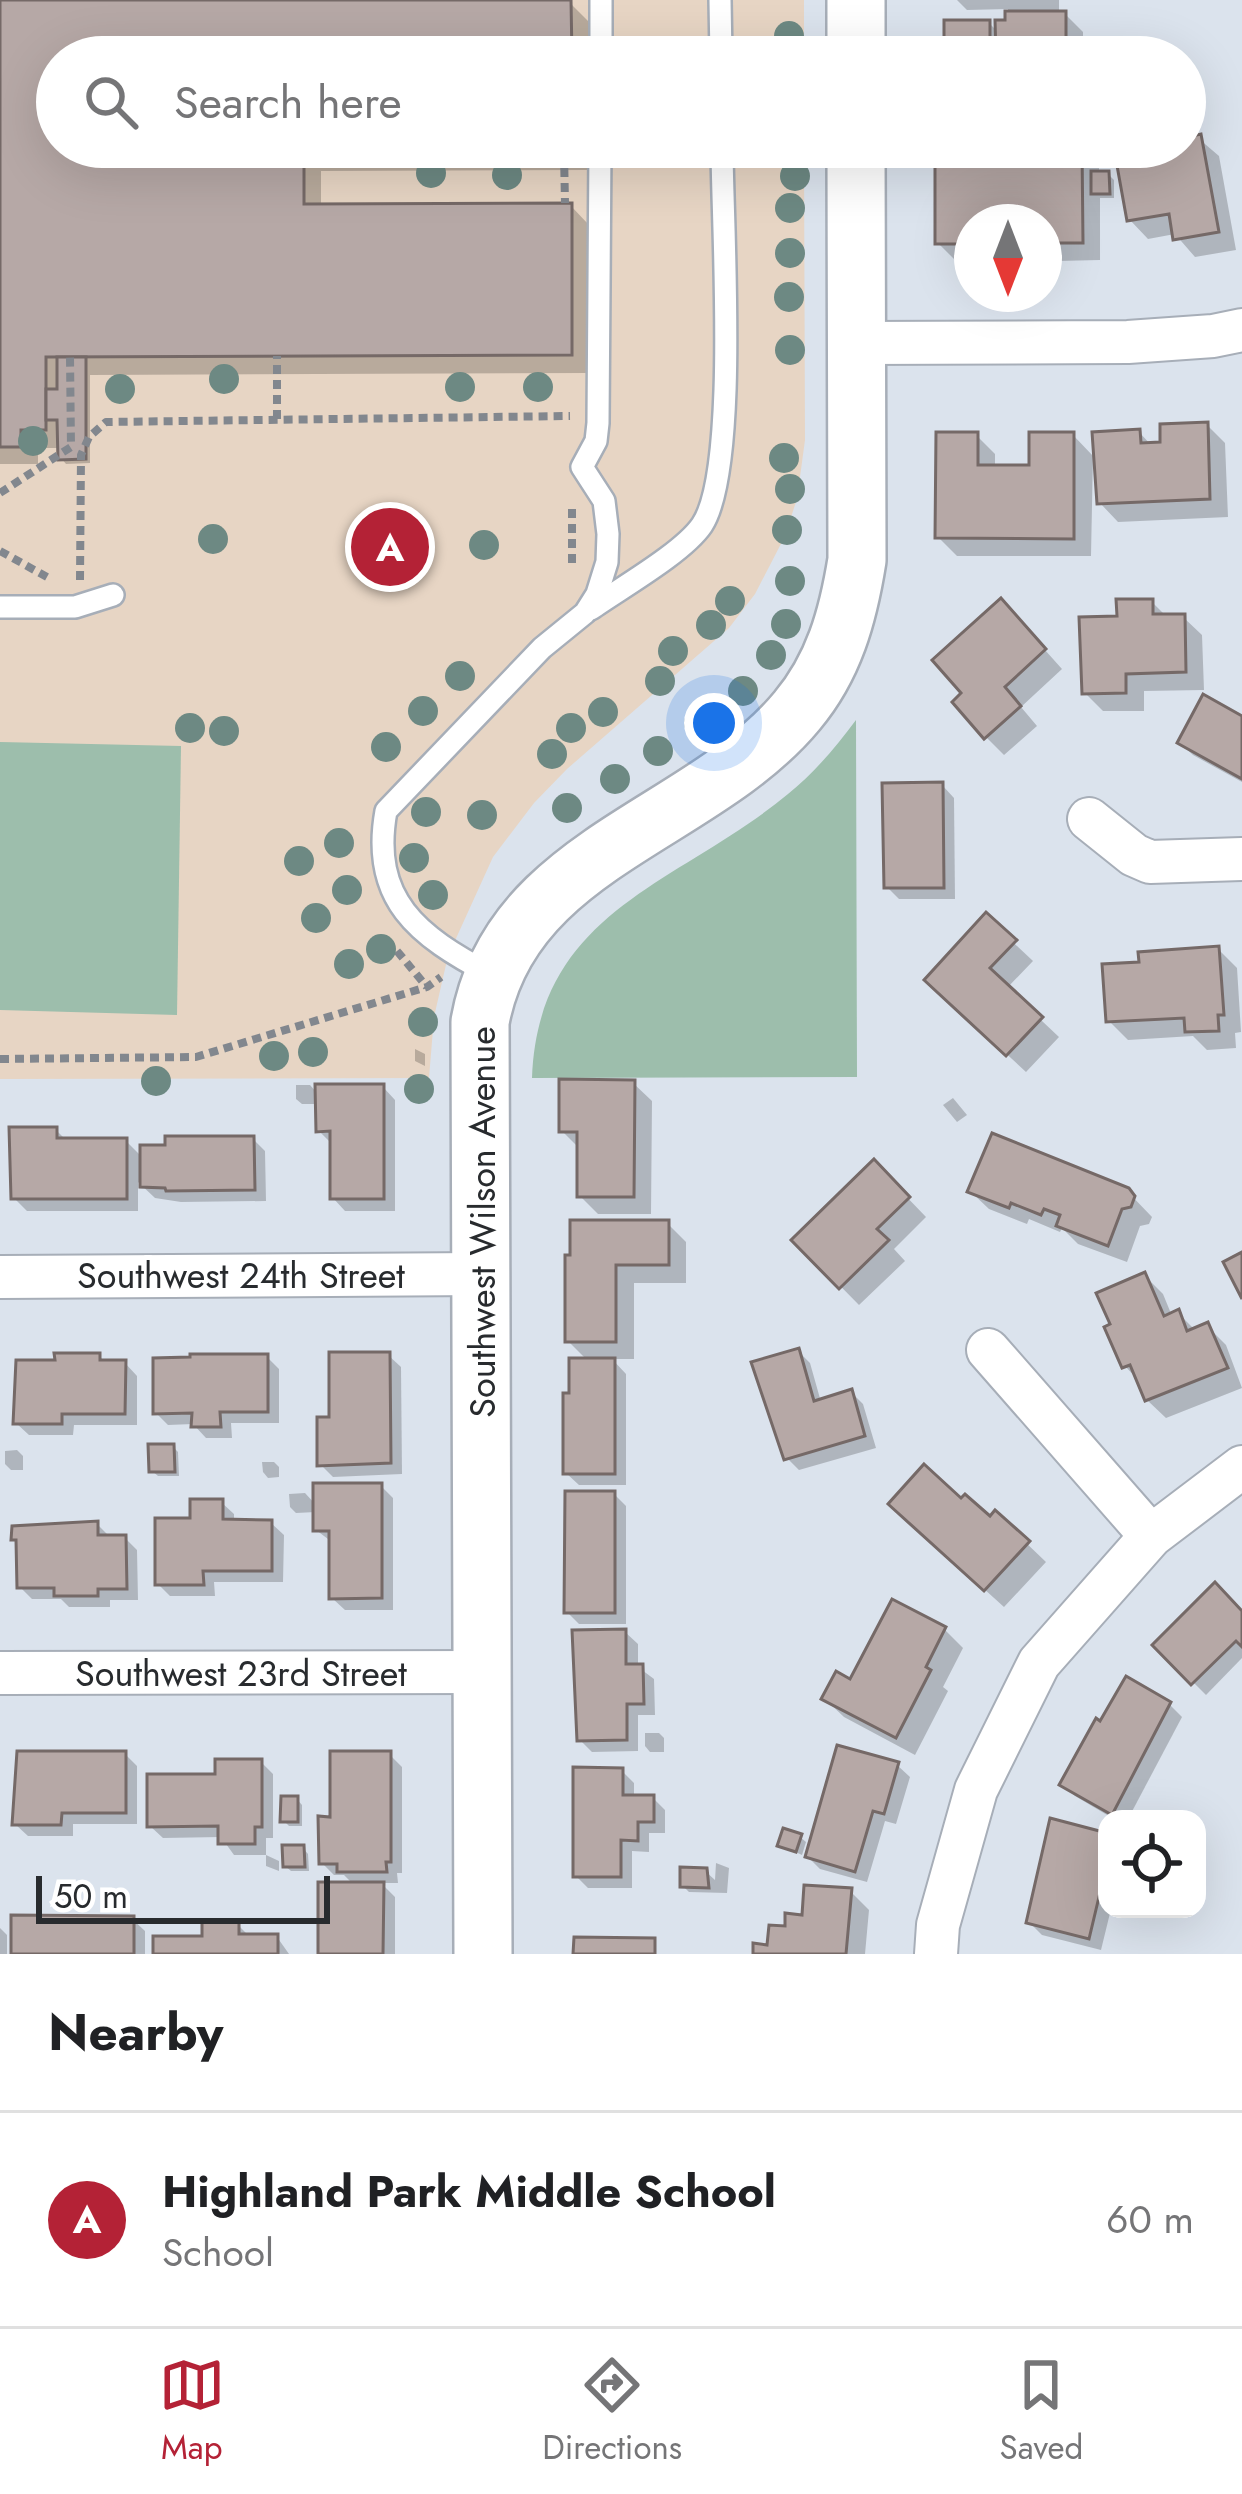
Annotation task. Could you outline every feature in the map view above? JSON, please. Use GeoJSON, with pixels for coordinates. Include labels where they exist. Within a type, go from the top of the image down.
{"type":"FeatureCollection","features":[{"type":"Feature","properties":{"kind":"street"},"geometry":{"type":"LineString","coordinates":[[856,0],[856,36]]}},
{"type":"Feature","properties":{"kind":"street","name":"Southwest Wilson Avenue"},"geometry":{"type":"LineString","coordinates":[[483,1954],[477,967],[600,853],[753,755],[798,710],[834,655],[849,610],[857,560],[856,168]]}},
{"type":"Feature","properties":{"kind":"street"},"geometry":{"type":"LineString","coordinates":[[857,343],[1128,342],[1242,330]]}},
{"type":"Feature","properties":{"kind":"street"},"geometry":{"type":"LineString","coordinates":[[1089,819],[1150,862],[1242,859]]}},
{"type":"Feature","properties":{"kind":"street","name":"Southwest 24th Street"},"geometry":{"type":"LineString","coordinates":[[0,1277],[482,1274]]}},
{"type":"Feature","properties":{"kind":"street"},"geometry":{"type":"LineString","coordinates":[[988,1350],[1151,1536]]}},
{"type":"Feature","properties":{"kind":"street"},"geometry":{"type":"LineString","coordinates":[[935,1954],[938,1925],[976,1790],[1040,1663],[1151,1536],[1242,1467]]}},
{"type":"Feature","properties":{"kind":"street","name":"Southwest 23rd Street"},"geometry":{"type":"LineString","coordinates":[[0,1673],[481,1672]]}},
{"type":"Feature","properties":{"kind":"lane"},"geometry":{"type":"LineString","coordinates":[[601,0],[601,36]]}},
{"type":"Feature","properties":{"kind":"lane"},"geometry":{"type":"LineString","coordinates":[[721,0],[721,36]]}},
{"type":"Feature","properties":{"kind":"lane"},"geometry":{"type":"LineString","coordinates":[[585,613],[607,562],[608,534],[604,501],[583,467],[596,441],[598,423],[600,168]]}},
{"type":"Feature","properties":{"kind":"lane"},"geometry":{"type":"LineString","coordinates":[[477,967],[417,928],[397,903],[380,842],[386,811],[542,648],[701,525],[718,480],[724,424],[722,168]]}},
{"type":"Feature","properties":{"kind":"lane"},"geometry":{"type":"LineString","coordinates":[[0,607],[75,607],[113,595]]}},
{"type":"Feature","properties":{"kind":"path"},"geometry":{"type":"LineString","coordinates":[[564,168],[565,203]]}},
{"type":"Feature","properties":{"kind":"path"},"geometry":{"type":"LineString","coordinates":[[277,356],[277,419]]}},
{"type":"Feature","properties":{"kind":"path"},"geometry":{"type":"LineString","coordinates":[[70,357],[71,446]]}},
{"type":"Feature","properties":{"kind":"path"},"geometry":{"type":"LineString","coordinates":[[0,551],[49,578],[64,578],[80,568],[83,450],[89,437],[106,422],[570,415],[570,438]]}},
{"type":"Feature","properties":{"kind":"path"},"geometry":{"type":"LineString","coordinates":[[71,446],[83,450]]}},
{"type":"Feature","properties":{"kind":"path"},"geometry":{"type":"LineString","coordinates":[[0,493],[71,446]]}},
{"type":"Feature","properties":{"kind":"path"},"geometry":{"type":"LineString","coordinates":[[572,505],[572,569]]}},
{"type":"Feature","properties":{"kind":"path"},"geometry":{"type":"LineString","coordinates":[[388,940],[427,987]]}},
{"type":"Feature","properties":{"kind":"path"},"geometry":{"type":"LineString","coordinates":[[0,1059],[196,1057],[427,987],[477,967]]}},
{"type":"Feature","properties":{"kind":"shaded area"},"geometry":{"type":"Polygon","coordinates":[[[0,0],[804,0],[804,36],[36,36],[36,168],[804,168],[805,440],[797,499],[784,538],[755,594],[729,628],[567,769],[493,857],[448,956],[434,1017],[429,1078],[0,1079],[0,0]]]}},
{"type":"Feature","properties":{"kind":"green space"},"geometry":{"type":"Polygon","coordinates":[[[856,720],[857,1077],[532,1078],[540,1021],[559,975],[587,938],[622,906],[788,794],[856,720]]]}},
{"type":"Feature","properties":{"kind":"green space"},"geometry":{"type":"Polygon","coordinates":[[[0,742],[181,746],[177,1015],[0,1010],[0,742]]]}},
{"type":"Feature","properties":{"kind":"building"},"geometry":{"type":"Polygon","coordinates":[[[0,0],[571,0],[572,36],[36,36],[36,168],[304,168],[304,204],[572,203],[572,355],[46,357],[46,430],[21,430],[21,447],[0,447],[0,0]]]}},
{"type":"Feature","properties":{"kind":"building"},"geometry":{"type":"Polygon","coordinates":[[[1005,11],[1066,11],[1066,36],[995,36],[995,20],[1005,20],[1005,11]]]}},
{"type":"Feature","properties":{"kind":"building"},"geometry":{"type":"Polygon","coordinates":[[[944,20],[990,20],[990,36],[944,36],[944,20]]]}},
{"type":"Feature","properties":{"kind":"building"},"geometry":{"type":"Polygon","coordinates":[[[1206,161],[1219,232],[1173,240],[1169,214],[1127,221],[1117,168],[1206,168],[1206,161]]]}},
{"type":"Feature","properties":{"kind":"building"},"geometry":{"type":"Polygon","coordinates":[[[935,168],[1082,168],[1083,243],[1062,243],[1062,204],[954,204],[954,244],[935,244],[935,168]]]}},
{"type":"Feature","properties":{"kind":"building"},"geometry":{"type":"Polygon","coordinates":[[[1091,171],[1109,171],[1110,194],[1091,194],[1091,171]]]}},
{"type":"Feature","properties":{"kind":"building"},"geometry":{"type":"Polygon","coordinates":[[[57,357],[86,357],[86,459],[58,460],[57,420],[46,420],[46,389],[57,389],[57,357]]]}},
{"type":"Feature","properties":{"kind":"building"},"geometry":{"type":"Polygon","coordinates":[[[1208,422],[1210,499],[1097,504],[1092,432],[1140,429],[1141,443],[1160,442],[1160,424],[1208,422]]]}},
{"type":"Feature","properties":{"kind":"building"},"geometry":{"type":"Polygon","coordinates":[[[936,432],[978,432],[978,465],[1029,465],[1029,432],[1074,432],[1074,539],[935,538],[936,432]]]}},
{"type":"Feature","properties":{"kind":"building"},"geometry":{"type":"Polygon","coordinates":[[[1001,598],[1046,649],[1005,687],[1021,706],[984,739],[952,702],[961,693],[932,660],[1001,598]]]}},
{"type":"Feature","properties":{"kind":"building"},"geometry":{"type":"Polygon","coordinates":[[[1116,599],[1153,599],[1153,614],[1185,614],[1186,672],[1126,674],[1126,693],[1082,694],[1079,617],[1117,616],[1116,599]]]}},
{"type":"Feature","properties":{"kind":"building"},"geometry":{"type":"Polygon","coordinates":[[[1203,694],[1242,716],[1242,779],[1177,743],[1203,694]]]}},
{"type":"Feature","properties":{"kind":"building"},"geometry":{"type":"Polygon","coordinates":[[[943,782],[944,888],[884,888],[882,783],[943,782]]]}},
{"type":"Feature","properties":{"kind":"building"},"geometry":{"type":"Polygon","coordinates":[[[986,912],[1017,940],[990,968],[1043,1017],[1006,1056],[924,980],[986,912]]]}},
{"type":"Feature","properties":{"kind":"building"},"geometry":{"type":"Polygon","coordinates":[[[1219,946],[1224,1015],[1218,1015],[1219,1031],[1185,1032],[1184,1018],[1106,1022],[1102,964],[1139,962],[1138,952],[1219,946]]]}},
{"type":"Feature","properties":{"kind":"building"},"geometry":{"type":"Polygon","coordinates":[[[559,1079],[635,1080],[634,1197],[577,1197],[577,1132],[559,1132],[559,1079]]]}},
{"type":"Feature","properties":{"kind":"building"},"geometry":{"type":"Polygon","coordinates":[[[315,1084],[384,1084],[384,1199],[330,1199],[330,1131],[316,1132],[315,1084]]]}},
{"type":"Feature","properties":{"kind":"building"},"geometry":{"type":"Polygon","coordinates":[[[9,1127],[57,1127],[57,1138],[127,1138],[127,1199],[11,1199],[9,1127]]]}},
{"type":"Feature","properties":{"kind":"building"},"geometry":{"type":"Polygon","coordinates":[[[992,1133],[1129,1188],[1135,1196],[1131,1207],[1122,1209],[1108,1246],[1056,1226],[1060,1215],[1044,1209],[1041,1215],[1011,1203],[1009,1208],[967,1192],[992,1133]]]}},
{"type":"Feature","properties":{"kind":"building"},"geometry":{"type":"Polygon","coordinates":[[[165,1136],[254,1136],[255,1190],[140,1187],[140,1145],[165,1145],[165,1136]]]}},
{"type":"Feature","properties":{"kind":"building"},"geometry":{"type":"Polygon","coordinates":[[[874,1159],[910,1197],[877,1229],[889,1240],[839,1289],[791,1240],[874,1159]]]}},
{"type":"Feature","properties":{"kind":"building"},"geometry":{"type":"Polygon","coordinates":[[[570,1220],[669,1220],[669,1265],[616,1265],[616,1342],[565,1342],[570,1220]]]}},
{"type":"Feature","properties":{"kind":"building"},"geometry":{"type":"Polygon","coordinates":[[[1242,1252],[1242,1299],[1223,1262],[1242,1252]]]}},
{"type":"Feature","properties":{"kind":"building"},"geometry":{"type":"Polygon","coordinates":[[[1145,1272],[1164,1316],[1179,1309],[1187,1331],[1208,1322],[1228,1368],[1145,1401],[1130,1365],[1122,1368],[1096,1293],[1145,1272]]]}},
{"type":"Feature","properties":{"kind":"building"},"geometry":{"type":"Polygon","coordinates":[[[799,1348],[814,1401],[852,1389],[865,1436],[784,1460],[751,1362],[799,1348]]]}},
{"type":"Feature","properties":{"kind":"building"},"geometry":{"type":"Polygon","coordinates":[[[329,1352],[390,1352],[391,1463],[317,1466],[317,1417],[329,1417],[329,1352]]]}},
{"type":"Feature","properties":{"kind":"building"},"geometry":{"type":"Polygon","coordinates":[[[54,1353],[100,1353],[100,1360],[126,1360],[125,1414],[62,1414],[62,1424],[13,1424],[16,1360],[55,1360],[54,1353]]]}},
{"type":"Feature","properties":{"kind":"building"},"geometry":{"type":"Polygon","coordinates":[[[268,1354],[268,1412],[220,1412],[221,1427],[191,1427],[192,1413],[153,1414],[153,1358],[268,1354]]]}},
{"type":"Feature","properties":{"kind":"building"},"geometry":{"type":"Polygon","coordinates":[[[569,1358],[615,1358],[615,1474],[563,1474],[563,1393],[569,1393],[569,1358]]]}},
{"type":"Feature","properties":{"kind":"building"},"geometry":{"type":"Polygon","coordinates":[[[148,1444],[174,1444],[175,1472],[149,1472],[148,1444]]]}},
{"type":"Feature","properties":{"kind":"building"},"geometry":{"type":"Polygon","coordinates":[[[924,1464],[961,1498],[965,1494],[990,1516],[995,1510],[1030,1541],[984,1591],[888,1504],[924,1464]]]}},
{"type":"Feature","properties":{"kind":"building"},"geometry":{"type":"Polygon","coordinates":[[[313,1483],[382,1483],[382,1598],[329,1599],[329,1531],[313,1531],[313,1483]]]}},
{"type":"Feature","properties":{"kind":"building"},"geometry":{"type":"Polygon","coordinates":[[[565,1491],[615,1491],[615,1613],[564,1613],[565,1491]]]}},
{"type":"Feature","properties":{"kind":"building"},"geometry":{"type":"Polygon","coordinates":[[[190,1499],[223,1499],[223,1519],[272,1520],[272,1571],[203,1571],[204,1585],[155,1585],[155,1518],[190,1518],[190,1499]]]}},
{"type":"Feature","properties":{"kind":"building"},"geometry":{"type":"Polygon","coordinates":[[[98,1521],[98,1535],[126,1535],[127,1589],[98,1589],[98,1596],[54,1596],[54,1588],[17,1588],[12,1526],[98,1521]]]}},
{"type":"Feature","properties":{"kind":"building"},"geometry":{"type":"Polygon","coordinates":[[[1215,1582],[1242,1611],[1242,1647],[1236,1641],[1191,1685],[1152,1645],[1215,1582]]]}},
{"type":"Feature","properties":{"kind":"building"},"geometry":{"type":"Polygon","coordinates":[[[892,1599],[946,1627],[926,1667],[931,1670],[896,1738],[821,1699],[836,1671],[850,1679],[892,1599]]]}},
{"type":"Feature","properties":{"kind":"building"},"geometry":{"type":"Polygon","coordinates":[[[626,1629],[626,1664],[643,1664],[644,1704],[627,1704],[627,1740],[577,1741],[572,1630],[626,1629]]]}},
{"type":"Feature","properties":{"kind":"building"},"geometry":{"type":"Polygon","coordinates":[[[1126,1676],[1171,1702],[1115,1810],[1103,1810],[1059,1785],[1096,1718],[1100,1721],[1126,1676]]]}},
{"type":"Feature","properties":{"kind":"building"},"geometry":{"type":"Polygon","coordinates":[[[837,1745],[899,1762],[884,1814],[873,1811],[855,1872],[805,1857],[837,1745]]]}},
{"type":"Feature","properties":{"kind":"building"},"geometry":{"type":"Polygon","coordinates":[[[17,1751],[126,1751],[126,1813],[62,1813],[61,1825],[12,1825],[17,1751]]]}},
{"type":"Feature","properties":{"kind":"building"},"geometry":{"type":"Polygon","coordinates":[[[330,1751],[391,1751],[391,1862],[386,1862],[387,1872],[337,1872],[337,1864],[319,1864],[318,1816],[330,1817],[330,1751]]]}},
{"type":"Feature","properties":{"kind":"building"},"geometry":{"type":"Polygon","coordinates":[[[215,1759],[262,1759],[262,1827],[255,1827],[255,1844],[218,1844],[218,1826],[147,1827],[147,1774],[215,1774],[215,1759]]]}},
{"type":"Feature","properties":{"kind":"building"},"geometry":{"type":"Polygon","coordinates":[[[573,1767],[623,1768],[623,1795],[654,1795],[654,1822],[638,1822],[638,1841],[621,1840],[621,1877],[573,1877],[573,1767]]]}},
{"type":"Feature","properties":{"kind":"building"},"geometry":{"type":"Polygon","coordinates":[[[281,1796],[298,1796],[298,1822],[280,1822],[281,1796]]]}},
{"type":"Feature","properties":{"kind":"building"},"geometry":{"type":"Polygon","coordinates":[[[1050,1818],[1098,1831],[1098,1901],[1089,1939],[1026,1923],[1050,1818]]]}},
{"type":"Feature","properties":{"kind":"building"},"geometry":{"type":"Polygon","coordinates":[[[783,1828],[802,1834],[796,1852],[777,1846],[783,1828]]]}},
{"type":"Feature","properties":{"kind":"building"},"geometry":{"type":"Polygon","coordinates":[[[282,1845],[304,1845],[305,1867],[283,1867],[282,1845]]]}},
{"type":"Feature","properties":{"kind":"building"},"geometry":{"type":"Polygon","coordinates":[[[680,1867],[707,1868],[709,1888],[680,1887],[680,1867]]]}},
{"type":"Feature","properties":{"kind":"building"},"geometry":{"type":"Polygon","coordinates":[[[318,1882],[384,1882],[383,1954],[318,1954],[318,1882]]]}},
{"type":"Feature","properties":{"kind":"building"},"geometry":{"type":"Polygon","coordinates":[[[804,1885],[852,1888],[846,1954],[753,1954],[753,1943],[767,1945],[769,1925],[785,1926],[785,1913],[802,1915],[804,1885]]]}},
{"type":"Feature","properties":{"kind":"building"},"geometry":{"type":"Polygon","coordinates":[[[11,1915],[134,1916],[134,1954],[11,1954],[11,1915]]]}},
{"type":"Feature","properties":{"kind":"building"},"geometry":{"type":"Polygon","coordinates":[[[202,1921],[239,1921],[239,1934],[278,1934],[278,1954],[153,1954],[153,1936],[202,1936],[202,1921]]]}},
{"type":"Feature","properties":{"kind":"building"},"geometry":{"type":"Polygon","coordinates":[[[574,1937],[655,1938],[655,1954],[573,1954],[574,1937]]]}},
{"type":"Feature","properties":{"kind":"place","name":"Highland Park Middle School"},"geometry":{"type":"Point","coordinates":[390,547]}}]}
